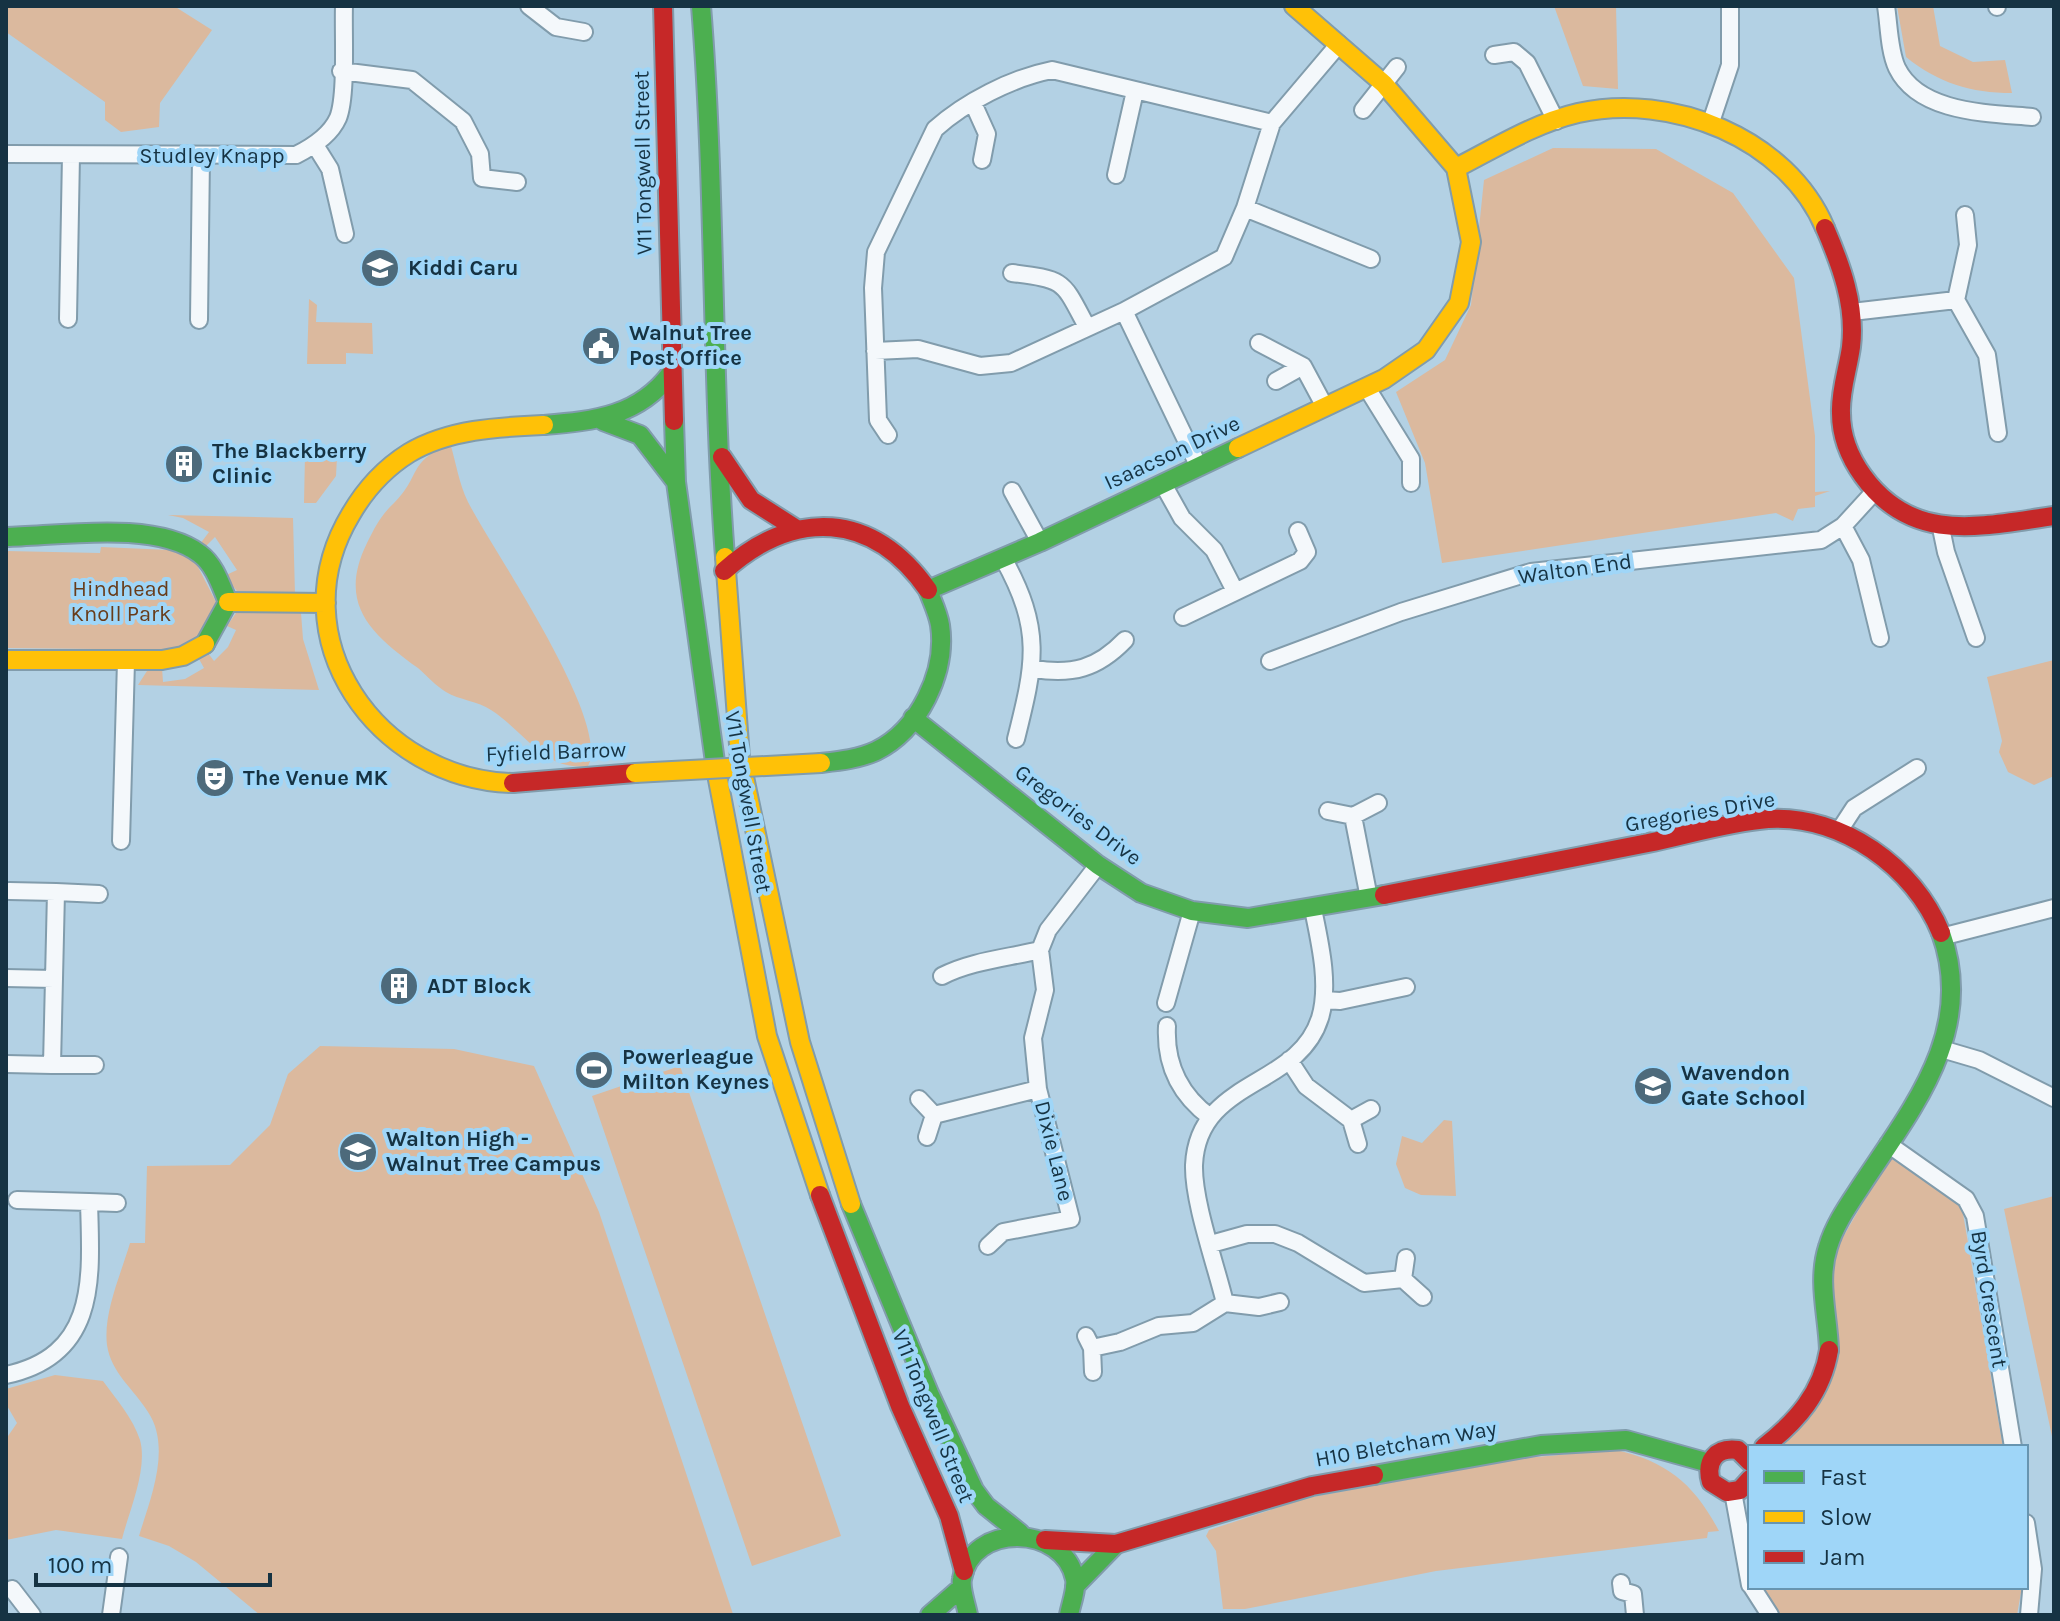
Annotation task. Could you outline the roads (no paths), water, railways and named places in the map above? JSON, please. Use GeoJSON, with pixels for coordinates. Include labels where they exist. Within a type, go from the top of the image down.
{"type":"FeatureCollection","features":[{"type":"Feature","properties":{"kind":"main road","name":"V11 Tongwell Street"},"geometry":{"type":"LineString","coordinates":[[663,6],[676,482],[715,765],[767,1036],[822,1201],[900,1406],[949,1516],[968,1615]]}},
{"type":"Feature","properties":{"kind":"main road","name":"V11 Tongwell Street"},"geometry":{"type":"LineString","coordinates":[[701,6],[709,102],[717,448],[740,758],[804,1056],[849,1199],[929,1393],[974,1490],[986,1506],[1020,1533]]}},
{"type":"Feature","properties":{"kind":"main road","name":"Isaacson Drive"},"geometry":{"type":"LineString","coordinates":[[928,590],[1040,542],[1367,388],[1426,350],[1459,303],[1471,242],[1456,168],[1384,84],[1294,6]]}},
{"type":"Feature","properties":{"kind":"main road"},"geometry":{"type":"LineString","coordinates":[[1456,168],[1556,121],[1593,110],[1657,108],[1711,122],[1761,148],[1799,185],[1837,243],[1852,312],[1851,355],[1841,403],[1845,447],[1875,491],[1893,508],[1941,528],[2054,516]]}},
{"type":"Feature","properties":{"kind":"main road"},"geometry":{"type":"LineString","coordinates":[[603,421],[641,406],[662,388],[671,373]]}},
{"type":"Feature","properties":{"kind":"main road"},"geometry":{"type":"LineString","coordinates":[[603,421],[640,435],[676,482]]}},
{"type":"Feature","properties":{"kind":"main road","name":"Fyfield Barrow"},"geometry":{"type":"LineString","coordinates":[[603,421],[481,428],[419,448],[394,463],[365,490],[344,525],[329,560],[326,603],[326,636],[338,674],[379,730],[420,759],[471,779],[509,782],[821,763],[858,757],[886,745],[913,718],[932,688],[941,657],[940,625],[928,590],[903,557],[861,532],[826,525],[795,528]]}},
{"type":"Feature","properties":{"kind":"main road"},"geometry":{"type":"LineString","coordinates":[[717,448],[747,497],[763,513],[795,528]]}},
{"type":"Feature","properties":{"kind":"main road"},"geometry":{"type":"LineString","coordinates":[[724,571],[764,540],[795,528]]}},
{"type":"Feature","properties":{"kind":"main road"},"geometry":{"type":"LineString","coordinates":[[6,537],[138,537],[187,545],[212,566],[228,602]]}},
{"type":"Feature","properties":{"kind":"main road"},"geometry":{"type":"LineString","coordinates":[[228,602],[326,603]]}},
{"type":"Feature","properties":{"kind":"main road"},"geometry":{"type":"LineString","coordinates":[[6,660],[126,661],[176,658],[200,649],[228,602]]}},
{"type":"Feature","properties":{"kind":"main road","name":"Gregories Drive"},"geometry":{"type":"LineString","coordinates":[[913,718],[1098,865],[1141,893],[1192,911],[1248,918],[1313,909],[1769,819],[1803,822],[1839,831],[1886,857],[1908,877],[1945,936],[1952,974],[1952,1013],[1945,1050],[1932,1081],[1843,1215],[1826,1253],[1822,1295],[1828,1336],[1826,1367],[1810,1405],[1766,1445]]}},
{"type":"Feature","properties":{"kind":"main road","name":"H10 Bletcham Way"},"geometry":{"type":"LineString","coordinates":[[1020,1533],[1045,1540],[1116,1544],[1312,1486],[1541,1445],[1626,1440],[1709,1463]]}},
{"type":"Feature","properties":{"kind":"main road"},"geometry":{"type":"LineString","coordinates":[[1748,1458],[1731,1448],[1718,1452],[1709,1463],[1711,1482],[1721,1490],[1733,1492],[1748,1481]]}},
{"type":"Feature","properties":{"kind":"main road"},"geometry":{"type":"LineString","coordinates":[[930,1615],[963,1580],[980,1547],[1006,1534],[1020,1533]]}},
{"type":"Feature","properties":{"kind":"main road"},"geometry":{"type":"LineString","coordinates":[[1045,1540],[1063,1554],[1075,1586],[1070,1614]]}},
{"type":"Feature","properties":{"kind":"main road"},"geometry":{"type":"LineString","coordinates":[[1075,1586],[1116,1544]]}},
{"type":"Feature","properties":{"kind":"street","name":"Studley Knapp"},"geometry":{"type":"LineString","coordinates":[[6,154],[296,155],[315,145],[337,119],[344,6]]}},
{"type":"Feature","properties":{"kind":"street"},"geometry":{"type":"LineString","coordinates":[[529,6],[556,27],[584,32]]}},
{"type":"Feature","properties":{"kind":"street"},"geometry":{"type":"LineString","coordinates":[[1711,122],[1730,65],[1730,6]]}},
{"type":"Feature","properties":{"kind":"street"},"geometry":{"type":"LineString","coordinates":[[1886,6],[1896,66],[1911,89],[1936,101],[1972,110],[2032,117]]}},
{"type":"Feature","properties":{"kind":"street"},"geometry":{"type":"LineString","coordinates":[[875,351],[918,349],[980,366],[1011,363],[1124,311],[1224,257],[1245,208],[1272,123],[1339,44]]}},
{"type":"Feature","properties":{"kind":"street"},"geometry":{"type":"LineString","coordinates":[[1494,55],[1514,52],[1527,63],[1556,121]]}},
{"type":"Feature","properties":{"kind":"street"},"geometry":{"type":"LineString","coordinates":[[1363,110],[1397,67]]}},
{"type":"Feature","properties":{"kind":"street"},"geometry":{"type":"LineString","coordinates":[[888,435],[878,420],[876,252],[935,129],[950,115],[1031,74],[1052,70],[1272,123]]}},
{"type":"Feature","properties":{"kind":"street"},"geometry":{"type":"LineString","coordinates":[[341,71],[412,80],[463,121],[480,154],[482,178],[517,182]]}},
{"type":"Feature","properties":{"kind":"street"},"geometry":{"type":"LineString","coordinates":[[1116,175],[1135,91]]}},
{"type":"Feature","properties":{"kind":"street"},"geometry":{"type":"LineString","coordinates":[[973,103],[987,134],[982,160]]}},
{"type":"Feature","properties":{"kind":"street"},"geometry":{"type":"LineString","coordinates":[[315,145],[330,169],[345,234]]}},
{"type":"Feature","properties":{"kind":"street"},"geometry":{"type":"LineString","coordinates":[[68,319],[71,155]]}},
{"type":"Feature","properties":{"kind":"street"},"geometry":{"type":"LineString","coordinates":[[199,320],[201,157]]}},
{"type":"Feature","properties":{"kind":"street"},"geometry":{"type":"LineString","coordinates":[[1245,208],[1360,259]]}},
{"type":"Feature","properties":{"kind":"street"},"geometry":{"type":"LineString","coordinates":[[1965,215],[1968,245],[1956,300],[1987,355],[1998,433]]}},
{"type":"Feature","properties":{"kind":"street"},"geometry":{"type":"LineString","coordinates":[[1012,273],[1054,279],[1066,287],[1087,327]]}},
{"type":"Feature","properties":{"kind":"street"},"geometry":{"type":"LineString","coordinates":[[1852,312],[1956,300]]}},
{"type":"Feature","properties":{"kind":"street"},"geometry":{"type":"LineString","coordinates":[[1124,311],[1199,467]]}},
{"type":"Feature","properties":{"kind":"street"},"geometry":{"type":"LineString","coordinates":[[1259,343],[1303,366],[1325,407]]}},
{"type":"Feature","properties":{"kind":"street"},"geometry":{"type":"LineString","coordinates":[[1276,381],[1303,366]]}},
{"type":"Feature","properties":{"kind":"street"},"geometry":{"type":"LineString","coordinates":[[1367,388],[1411,459],[1411,483]]}},
{"type":"Feature","properties":{"kind":"street"},"geometry":{"type":"LineString","coordinates":[[1163,484],[1182,518],[1214,550],[1235,591]]}},
{"type":"Feature","properties":{"kind":"street"},"geometry":{"type":"LineString","coordinates":[[1012,491],[1040,542]]}},
{"type":"Feature","properties":{"kind":"street","name":"Walton End"},"geometry":{"type":"LineString","coordinates":[[1270,661],[1401,612],[1531,572],[1821,540],[1843,526],[1875,491]]}},
{"type":"Feature","properties":{"kind":"street"},"geometry":{"type":"LineString","coordinates":[[1843,526],[1861,560],[1880,638]]}},
{"type":"Feature","properties":{"kind":"street"},"geometry":{"type":"LineString","coordinates":[[1941,528],[1946,552],[1976,638]]}},
{"type":"Feature","properties":{"kind":"street"},"geometry":{"type":"LineString","coordinates":[[1183,617],[1300,561],[1307,552],[1298,531]]}},
{"type":"Feature","properties":{"kind":"street"},"geometry":{"type":"LineString","coordinates":[[1003,558],[1019,587],[1032,630],[1034,669],[1016,739]]}},
{"type":"Feature","properties":{"kind":"street"},"geometry":{"type":"LineString","coordinates":[[1034,669],[1063,674],[1080,671],[1108,657],[1125,640]]}},
{"type":"Feature","properties":{"kind":"street"},"geometry":{"type":"LineString","coordinates":[[121,841],[126,661]]}},
{"type":"Feature","properties":{"kind":"street"},"geometry":{"type":"LineString","coordinates":[[1839,831],[1854,808],[1917,768]]}},
{"type":"Feature","properties":{"kind":"street"},"geometry":{"type":"LineString","coordinates":[[1328,811],[1353,816],[1378,803]]}},
{"type":"Feature","properties":{"kind":"street"},"geometry":{"type":"LineString","coordinates":[[1353,816],[1369,898]]}},
{"type":"Feature","properties":{"kind":"street"},"geometry":{"type":"LineString","coordinates":[[942,976],[963,965],[983,964],[1040,950],[1048,930],[1098,865]]}},
{"type":"Feature","properties":{"kind":"street"},"geometry":{"type":"LineString","coordinates":[[9,891],[99,894]]}},
{"type":"Feature","properties":{"kind":"street"},"geometry":{"type":"LineString","coordinates":[[52,1065],[56,892]]}},
{"type":"Feature","properties":{"kind":"street"},"geometry":{"type":"LineString","coordinates":[[1945,936],[2054,908]]}},
{"type":"Feature","properties":{"kind":"street"},"geometry":{"type":"LineString","coordinates":[[1225,1303],[1196,1187],[1194,1164],[1210,1117],[1227,1098],[1289,1060],[1307,1043],[1320,1020],[1324,1000],[1313,909]]}},
{"type":"Feature","properties":{"kind":"street"},"geometry":{"type":"LineString","coordinates":[[1166,1003],[1192,911]]}},
{"type":"Feature","properties":{"kind":"street","name":"Dixie Lane"},"geometry":{"type":"LineString","coordinates":[[988,1246],[1003,1232],[1071,1219],[1038,1089],[1033,1038],[1045,990],[1040,950]]}},
{"type":"Feature","properties":{"kind":"street"},"geometry":{"type":"LineString","coordinates":[[6,978],[54,979]]}},
{"type":"Feature","properties":{"kind":"street"},"geometry":{"type":"LineString","coordinates":[[1324,1000],[1340,1001],[1406,987]]}},
{"type":"Feature","properties":{"kind":"street"},"geometry":{"type":"LineString","coordinates":[[1167,1026],[1166,1045],[1180,1088],[1210,1117]]}},
{"type":"Feature","properties":{"kind":"street"},"geometry":{"type":"LineString","coordinates":[[1945,1050],[1979,1060],[2054,1098]]}},
{"type":"Feature","properties":{"kind":"street"},"geometry":{"type":"LineString","coordinates":[[1289,1060],[1306,1086],[1351,1120],[1358,1144]]}},
{"type":"Feature","properties":{"kind":"street"},"geometry":{"type":"LineString","coordinates":[[6,1064],[95,1065]]}},
{"type":"Feature","properties":{"kind":"street","name":"Dixie Lane"},"geometry":{"type":"LineString","coordinates":[[934,1115],[1038,1089]]}},
{"type":"Feature","properties":{"kind":"street"},"geometry":{"type":"LineString","coordinates":[[919,1099],[934,1115],[927,1137]]}},
{"type":"Feature","properties":{"kind":"street"},"geometry":{"type":"LineString","coordinates":[[1351,1120],[1371,1109]]}},
{"type":"Feature","properties":{"kind":"street","name":"Byrd Crescent"},"geometry":{"type":"LineString","coordinates":[[1888,1144],[1966,1199],[1975,1216],[2013,1445]]}},
{"type":"Feature","properties":{"kind":"street"},"geometry":{"type":"LineString","coordinates":[[17,1200],[117,1203]]}},
{"type":"Feature","properties":{"kind":"street"},"geometry":{"type":"LineString","coordinates":[[6,1375],[47,1360],[73,1334],[87,1306],[91,1280],[89,1202]]}},
{"type":"Feature","properties":{"kind":"street"},"geometry":{"type":"LineString","coordinates":[[1211,1244],[1247,1234],[1275,1234],[1298,1243],[1364,1283],[1403,1279],[1423,1297]]}},
{"type":"Feature","properties":{"kind":"street"},"geometry":{"type":"LineString","coordinates":[[1403,1279],[1406,1258]]}},
{"type":"Feature","properties":{"kind":"street"},"geometry":{"type":"LineString","coordinates":[[1093,1372],[1089,1342],[1120,1342],[1159,1326],[1193,1323],[1225,1303],[1259,1307],[1280,1302]]}},
{"type":"Feature","properties":{"kind":"street"},"geometry":{"type":"LineString","coordinates":[[1733,1492],[1748,1570]]}},
{"type":"Feature","properties":{"kind":"street"},"geometry":{"type":"LineString","coordinates":[[2028,1536],[2033,1569],[2029,1615]]}},
{"type":"Feature","properties":{"kind":"street"},"geometry":{"type":"LineString","coordinates":[[111,1615],[119,1557]]}},
{"type":"Feature","properties":{"kind":"street"},"geometry":{"type":"LineString","coordinates":[[1621,1583],[1622,1591],[1633,1594],[1635,1615]]}},
{"type":"Feature","properties":{"kind":"street"},"geometry":{"type":"LineString","coordinates":[[12,1589],[32,1615]]}},
{"type":"Feature","properties":{"kind":"street"},"geometry":{"type":"LineString","coordinates":[[1753,1589],[1770,1615]]}},
{"type":"Feature","properties":{"kind":"place","name":"Kiddi Caru"},"geometry":{"type":"Point","coordinates":[380,268]}},
{"type":"Feature","properties":{"kind":"place","name":"Walnut Tree Post Office"},"geometry":{"type":"Point","coordinates":[601,346]}},
{"type":"Feature","properties":{"kind":"place","name":"The Blackberry Clinic"},"geometry":{"type":"Point","coordinates":[184,464]}},
{"type":"Feature","properties":{"kind":"place","name":"The Venue MK"},"geometry":{"type":"Point","coordinates":[215,778]}},
{"type":"Feature","properties":{"kind":"place","name":"ADT Block"},"geometry":{"type":"Point","coordinates":[399,986]}},
{"type":"Feature","properties":{"kind":"place","name":"Powerleague Milton Keynes"},"geometry":{"type":"Point","coordinates":[594,1070]}},
{"type":"Feature","properties":{"kind":"place","name":"Wavendon Gate School"},"geometry":{"type":"Point","coordinates":[1653,1086]}},
{"type":"Feature","properties":{"kind":"place","name":"Walton High - Walnut Tree Campus"},"geometry":{"type":"Point","coordinates":[358,1152]}},
{"type":"Feature","properties":{"kind":"park label","name":"Hindhead Knoll Park"},"geometry":{"type":"Point","coordinates":[121,602]}}]}
